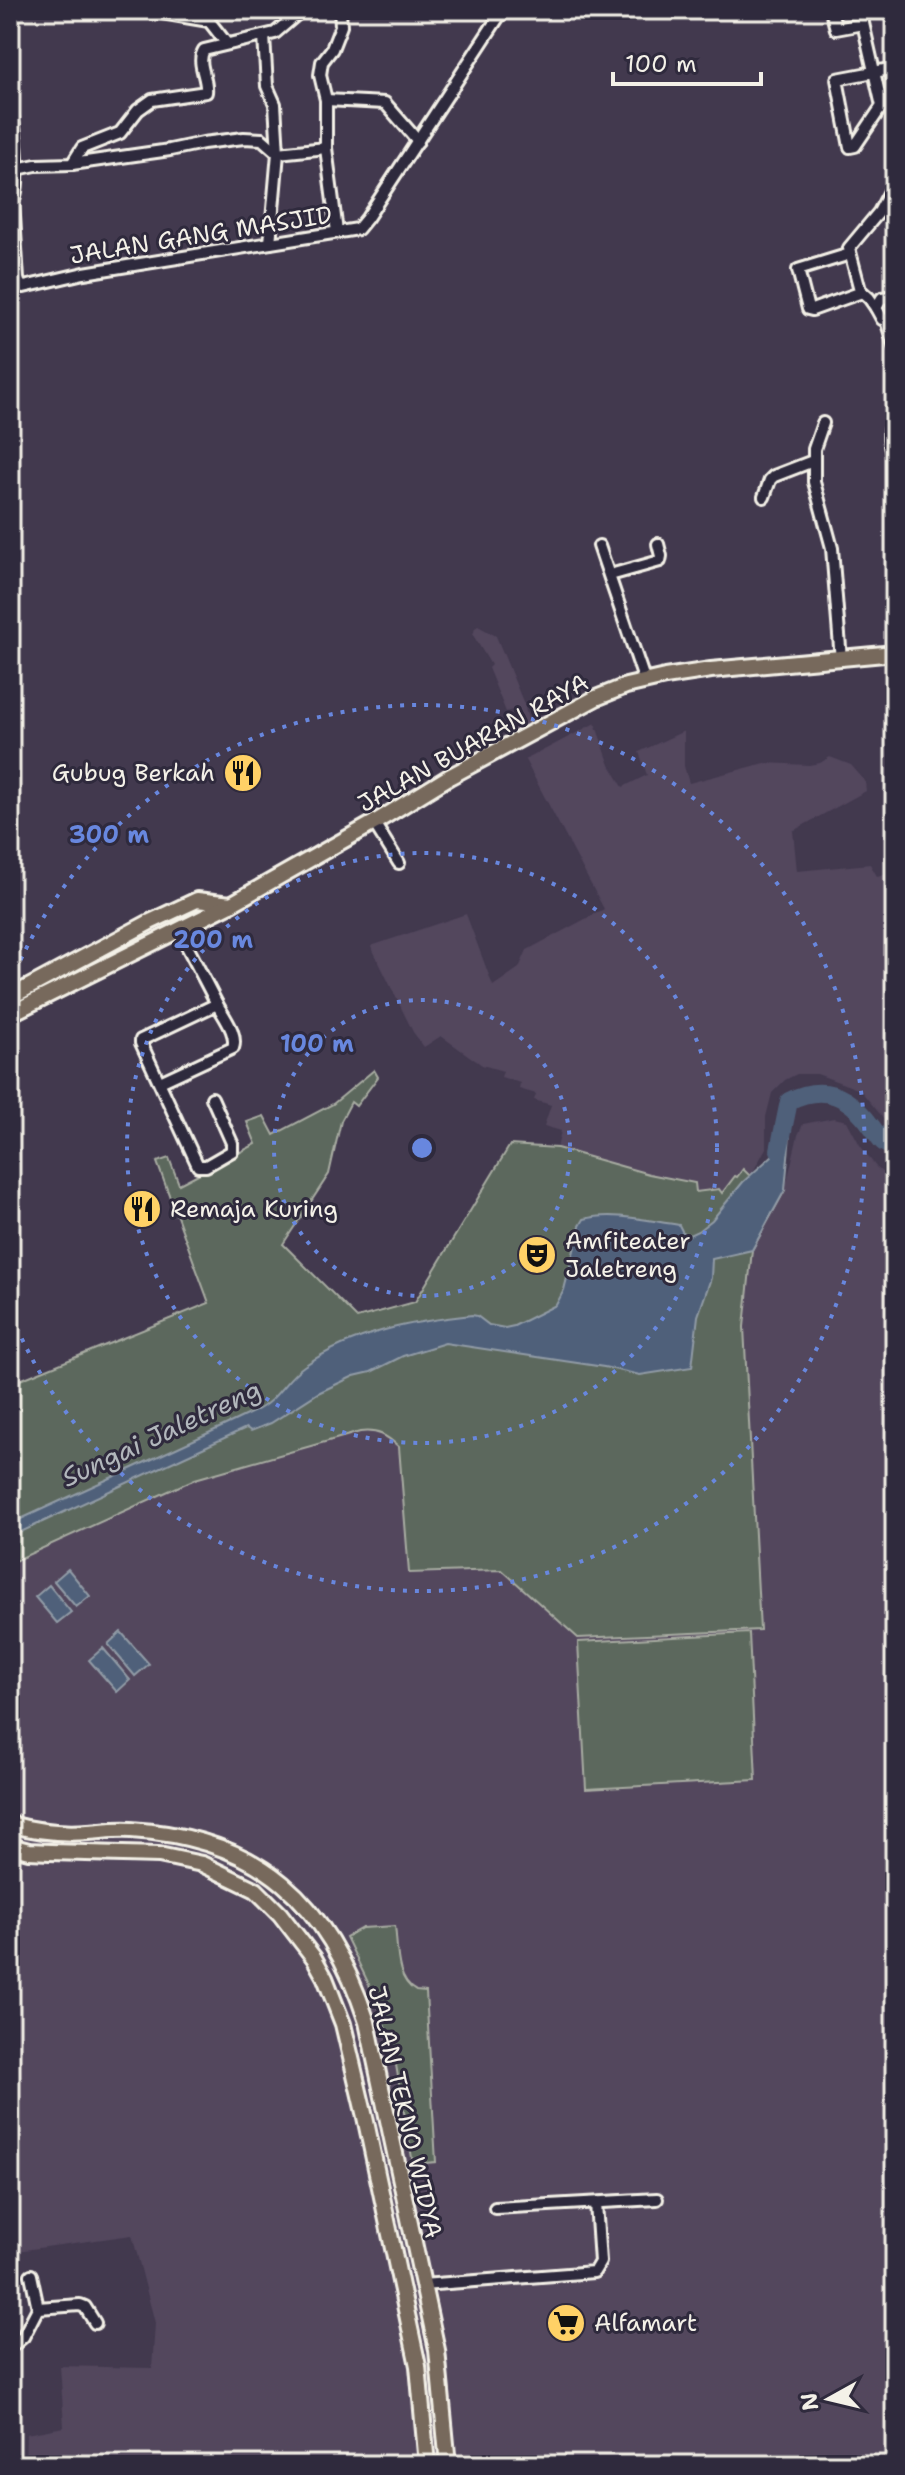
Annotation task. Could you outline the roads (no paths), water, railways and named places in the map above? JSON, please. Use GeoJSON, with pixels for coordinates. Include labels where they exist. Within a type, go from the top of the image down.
{"type":"FeatureCollection","features":[{"type":"Feature","properties":{"kind":"main road","name":"JALAN BUARAN RAYA"},"geometry":{"type":"LineString","coordinates":[[10,1014],[231,904],[449,777],[596,698],[645,682],[711,670],[895,653]]}},
{"type":"Feature","properties":{"kind":"main road"},"geometry":{"type":"LineString","coordinates":[[10,997],[197,900],[231,904]]}},
{"type":"Feature","properties":{"kind":"main road","name":"JALAN TEKNO WIDYA"},"geometry":{"type":"LineString","coordinates":[[10,1824],[31,1830],[72,1833],[126,1829],[175,1833],[220,1846],[275,1877],[310,1909],[340,1955],[367,2022],[439,2358],[448,2465]]}},
{"type":"Feature","properties":{"kind":"main road","name":"JALAN TEKNO WIDYA"},"geometry":{"type":"LineString","coordinates":[[10,1846],[29,1851],[159,1855],[202,1864],[256,1890],[280,1914],[314,1958],[343,2024],[365,2117],[418,2366],[427,2465]]}},
{"type":"Feature","properties":{"kind":"main road"},"geometry":{"type":"LineString","coordinates":[[365,2117],[386,2112]]}},
{"type":"Feature","properties":{"kind":"street"},"geometry":{"type":"LineString","coordinates":[[144,10],[209,21],[227,44]]}},
{"type":"Feature","properties":{"kind":"street"},"geometry":{"type":"LineString","coordinates":[[72,164],[82,148],[120,133],[138,110],[152,100],[206,92],[201,54],[204,50],[275,33],[302,10]]}},
{"type":"Feature","properties":{"kind":"street"},"geometry":{"type":"LineString","coordinates":[[337,232],[326,148],[326,100],[320,68],[341,26],[340,10]]}},
{"type":"Feature","properties":{"kind":"street"},"geometry":{"type":"LineString","coordinates":[[831,10],[836,29],[863,24]]}},
{"type":"Feature","properties":{"kind":"street"},"geometry":{"type":"LineString","coordinates":[[860,10],[874,70],[881,102],[881,109],[855,146],[850,147],[837,79],[874,70],[895,68]]}},
{"type":"Feature","properties":{"kind":"street","name":"JALAN GANG MASJID"},"geometry":{"type":"LineString","coordinates":[[12,201],[18,279],[24,287],[84,273],[358,229],[500,12]]}},
{"type":"Feature","properties":{"kind":"street"},"geometry":{"type":"LineString","coordinates":[[264,36],[267,86],[275,104],[278,153],[270,243]]}},
{"type":"Feature","properties":{"kind":"street"},"geometry":{"type":"LineString","coordinates":[[326,100],[385,103],[418,141]]}},
{"type":"Feature","properties":{"kind":"street"},"geometry":{"type":"LineString","coordinates":[[10,108],[18,190],[12,201]]}},
{"type":"Feature","properties":{"kind":"street"},"geometry":{"type":"LineString","coordinates":[[17,169],[72,164],[244,138],[262,139],[278,153],[326,148]]}},
{"type":"Feature","properties":{"kind":"street"},"geometry":{"type":"LineString","coordinates":[[895,182],[879,212],[849,248],[862,292],[879,316],[890,319],[895,349]]}},
{"type":"Feature","properties":{"kind":"street"},"geometry":{"type":"LineString","coordinates":[[850,254],[798,270],[808,309],[862,292]]}},
{"type":"Feature","properties":{"kind":"street"},"geometry":{"type":"LineString","coordinates":[[876,308],[882,298],[895,300]]}},
{"type":"Feature","properties":{"kind":"street"},"geometry":{"type":"LineString","coordinates":[[895,415],[889,423],[895,464]]}},
{"type":"Feature","properties":{"kind":"street"},"geometry":{"type":"LineString","coordinates":[[823,423],[814,449],[815,488],[832,548],[841,660]]}},
{"type":"Feature","properties":{"kind":"street"},"geometry":{"type":"LineString","coordinates":[[764,497],[774,476],[813,461]]}},
{"type":"Feature","properties":{"kind":"street"},"geometry":{"type":"LineString","coordinates":[[610,575],[660,561],[658,544]]}},
{"type":"Feature","properties":{"kind":"street"},"geometry":{"type":"LineString","coordinates":[[599,546],[645,682]]}},
{"type":"Feature","properties":{"kind":"street"},"geometry":{"type":"LineString","coordinates":[[374,823],[399,863]]}},
{"type":"Feature","properties":{"kind":"street"},"geometry":{"type":"LineString","coordinates":[[160,1082],[233,1048],[235,1042],[178,929]]}},
{"type":"Feature","properties":{"kind":"street"},"geometry":{"type":"LineString","coordinates":[[212,1098],[232,1143],[232,1151],[206,1166],[198,1166],[141,1040],[217,1004]]}},
{"type":"Feature","properties":{"kind":"street"},"geometry":{"type":"LineString","coordinates":[[495,2208],[657,2199]]}},
{"type":"Feature","properties":{"kind":"street"},"geometry":{"type":"LineString","coordinates":[[422,2285],[594,2272],[600,2262],[596,2203]]}},
{"type":"Feature","properties":{"kind":"street"},"geometry":{"type":"LineString","coordinates":[[10,2348],[23,2337],[38,2308],[31,2275]]}},
{"type":"Feature","properties":{"kind":"street"},"geometry":{"type":"LineString","coordinates":[[38,2308],[80,2305],[89,2312],[95,2323]]}},
{"type":"Feature","properties":{"kind":"water"},"geometry":{"type":"Polygon","coordinates":[[[779,1124],[790,1135],[785,1190],[752,1250],[712,1259],[711,1278],[698,1316],[692,1367],[640,1375],[445,1343],[354,1376],[318,1393],[271,1423],[251,1431],[246,1428],[10,1537],[10,1524],[263,1407],[304,1366],[343,1345],[406,1325],[472,1315],[489,1325],[505,1328],[556,1305],[564,1290],[584,1219],[619,1216],[679,1225],[685,1237],[698,1231],[773,1155],[779,1124]]]}},
{"type":"Feature","properties":{"kind":"water"},"geometry":{"type":"Polygon","coordinates":[[[68,1569],[90,1596],[76,1607],[54,1581],[68,1569]]]}},
{"type":"Feature","properties":{"kind":"water"},"geometry":{"type":"Polygon","coordinates":[[[49,1585],[71,1612],[57,1623],[35,1597],[49,1585]]]}},
{"type":"Feature","properties":{"kind":"water"},"geometry":{"type":"Polygon","coordinates":[[[121,1632],[149,1664],[135,1676],[108,1644],[121,1632]]]}},
{"type":"Feature","properties":{"kind":"water"},"geometry":{"type":"Polygon","coordinates":[[[103,1648],[130,1680],[117,1692],[89,1660],[103,1648]]]}},
{"type":"Feature","properties":{"kind":"waterway","name":"Sungai Jaletreng"},"geometry":{"type":"LineString","coordinates":[[779,1150],[789,1101],[814,1093],[825,1093],[845,1100],[864,1116],[884,1142],[895,1148]]}},
{"type":"Feature","properties":{"kind":"place","name":"Gubug Berkah"},"geometry":{"type":"Point","coordinates":[243,773]}},
{"type":"Feature","properties":{"kind":"place","name":"Remaja Kuring"},"geometry":{"type":"Point","coordinates":[142,1209]}},
{"type":"Feature","properties":{"kind":"place","name":"Amfiteater Jaletreng"},"geometry":{"type":"Point","coordinates":[537,1255]}},
{"type":"Feature","properties":{"kind":"place","name":"Alfamart"},"geometry":{"type":"Point","coordinates":[566,2323]}}]}
